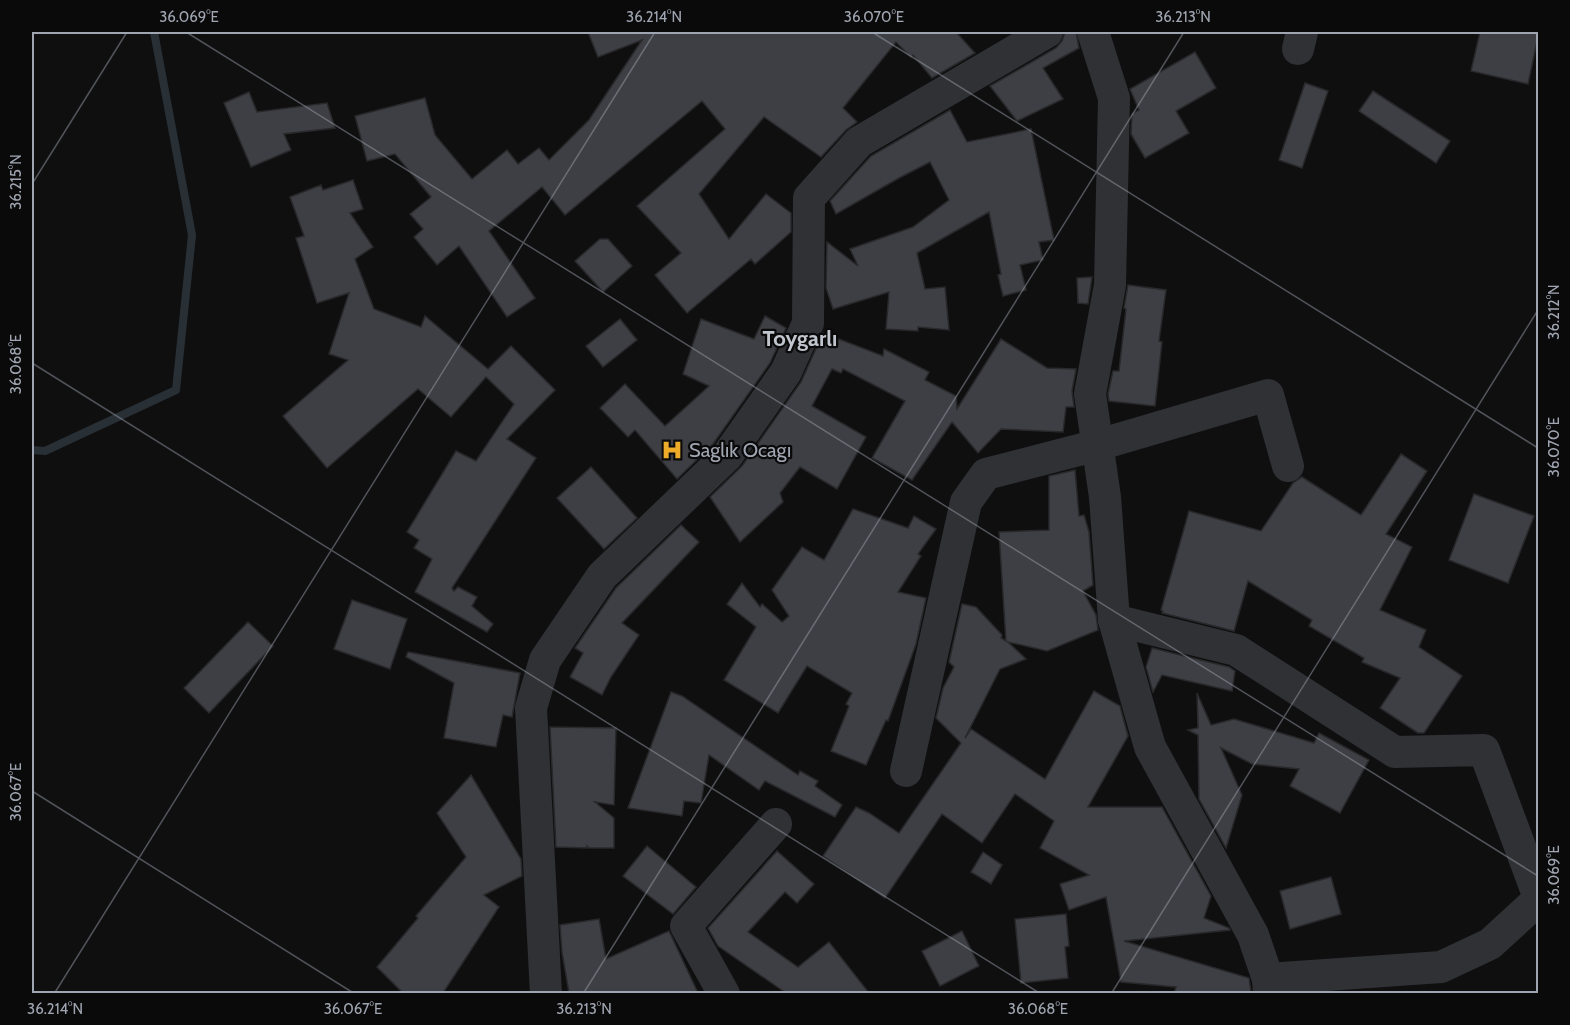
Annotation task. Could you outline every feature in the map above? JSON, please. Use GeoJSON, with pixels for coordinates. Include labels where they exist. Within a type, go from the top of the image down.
{"type":"FeatureCollection","features":[{"type":"Feature","properties":{"kind":"street"},"geometry":{"type":"LineString","coordinates":[[546,993],[531,708],[545,660],[602,576],[727,456],[786,372],[808,323],[809,198],[859,142],[1047,32]]}},
{"type":"Feature","properties":{"kind":"street"},"geometry":{"type":"LineString","coordinates":[[1093,32],[1114,98],[1110,285],[1090,394],[1105,497],[1113,620],[1150,747],[1253,934],[1268,986],[1441,967],[1490,944],[1539,900]]}},
{"type":"Feature","properties":{"kind":"street"},"geometry":{"type":"LineString","coordinates":[[906,771],[966,502],[986,474],[1098,445],[1268,395],[1288,466]]}},
{"type":"Feature","properties":{"kind":"street"},"geometry":{"type":"LineString","coordinates":[[1113,620],[1236,650],[1395,752],[1484,750],[1539,895]]}},
{"type":"Feature","properties":{"kind":"street"},"geometry":{"type":"LineString","coordinates":[[724,993],[686,926],[776,824]]}},
{"type":"Feature","properties":{"kind":"building"},"geometry":{"type":"Polygon","coordinates":[[[588,32],[956,32],[975,53],[932,78],[913,55],[911,57],[896,42],[843,108],[857,122],[846,130],[821,157],[764,117],[699,194],[729,239],[766,194],[791,213],[791,232],[755,264],[751,259],[687,313],[655,275],[681,253],[637,206],[725,129],[702,101],[565,215],[542,187],[489,231],[535,298],[507,317],[459,246],[437,265],[414,237],[423,229],[410,214],[431,197],[395,154],[367,161],[355,116],[425,98],[435,135],[472,179],[507,150],[518,164],[539,148],[549,160],[589,120],[642,40],[598,57],[588,32]]]}},
{"type":"Feature","properties":{"kind":"building"},"geometry":{"type":"Polygon","coordinates":[[[1065,32],[1076,32],[1079,48],[1043,68],[1063,99],[1017,121],[990,86],[1056,48],[1065,32]]]}},
{"type":"Feature","properties":{"kind":"building"},"geometry":{"type":"Polygon","coordinates":[[[1480,32],[1539,32],[1528,84],[1471,71],[1480,32]]]}},
{"type":"Feature","properties":{"kind":"building"},"geometry":{"type":"Polygon","coordinates":[[[1195,52],[1216,88],[1176,111],[1189,133],[1145,158],[1131,134],[1132,114],[1139,110],[1130,89],[1195,52]]]}},
{"type":"Feature","properties":{"kind":"building"},"geometry":{"type":"Polygon","coordinates":[[[1305,83],[1328,91],[1302,168],[1279,160],[1305,83]]]}},
{"type":"Feature","properties":{"kind":"building"},"geometry":{"type":"Polygon","coordinates":[[[1373,91],[1450,141],[1436,163],[1359,111],[1373,91]]]}},
{"type":"Feature","properties":{"kind":"building"},"geometry":{"type":"Polygon","coordinates":[[[249,92],[257,112],[327,103],[335,128],[284,134],[291,150],[251,167],[224,103],[249,92]]]}},
{"type":"Feature","properties":{"kind":"building"},"geometry":{"type":"Polygon","coordinates":[[[950,110],[967,142],[1031,129],[1054,240],[1039,242],[1043,260],[1020,265],[1026,290],[1003,296],[989,212],[917,253],[925,289],[945,287],[949,330],[918,327],[918,331],[886,329],[889,292],[833,309],[826,288],[827,242],[858,266],[850,249],[913,227],[949,200],[930,162],[836,214],[830,201],[871,156],[950,110]]]}},
{"type":"Feature","properties":{"kind":"building"},"geometry":{"type":"Polygon","coordinates":[[[353,180],[363,209],[350,213],[373,247],[355,259],[374,309],[421,327],[425,316],[488,369],[511,346],[555,390],[507,439],[536,458],[452,588],[454,591],[458,587],[477,597],[472,606],[493,624],[487,632],[415,592],[432,559],[414,548],[419,540],[407,532],[456,451],[476,461],[514,404],[486,377],[451,417],[418,389],[327,468],[283,416],[348,360],[329,354],[349,293],[317,303],[296,238],[304,236],[290,197],[321,185],[323,190],[353,180]]]}},
{"type":"Feature","properties":{"kind":"building"},"geometry":{"type":"Polygon","coordinates":[[[600,239],[608,239],[632,266],[603,292],[575,261],[600,239]]]}},
{"type":"Feature","properties":{"kind":"building"},"geometry":{"type":"Polygon","coordinates":[[[1092,277],[1088,304],[1078,303],[1077,278],[1092,277]]]}},
{"type":"Feature","properties":{"kind":"building"},"geometry":{"type":"Polygon","coordinates":[[[1128,285],[1166,290],[1159,341],[1162,342],[1155,406],[1109,401],[1108,394],[1113,371],[1119,371],[1128,285]]]}},
{"type":"Feature","properties":{"kind":"building"},"geometry":{"type":"Polygon","coordinates":[[[765,316],[786,328],[770,363],[713,444],[677,479],[635,430],[628,437],[600,408],[625,384],[665,426],[709,386],[683,374],[701,319],[754,339],[765,316]]]}},
{"type":"Feature","properties":{"kind":"building"},"geometry":{"type":"Polygon","coordinates":[[[620,319],[637,340],[603,367],[586,346],[620,319]]]}},
{"type":"Feature","properties":{"kind":"building"},"geometry":{"type":"Polygon","coordinates":[[[823,333],[883,356],[884,349],[929,372],[925,380],[956,396],[957,409],[1001,339],[1047,368],[1076,369],[1072,391],[1074,407],[1066,407],[1063,432],[1001,429],[978,453],[952,422],[912,480],[872,458],[905,401],[843,369],[841,373],[832,369],[812,406],[866,437],[837,489],[800,467],[780,493],[783,502],[740,542],[710,497],[742,466],[801,382],[823,333]]]}},
{"type":"Feature","properties":{"kind":"building"},"geometry":{"type":"Polygon","coordinates":[[[1401,454],[1427,471],[1386,534],[1412,547],[1380,610],[1426,630],[1419,647],[1462,676],[1424,733],[1418,733],[1380,708],[1400,678],[1362,662],[1364,658],[1309,626],[1312,620],[1248,581],[1234,631],[1162,613],[1189,511],[1261,531],[1293,483],[1302,477],[1361,515],[1401,454]]]}},
{"type":"Feature","properties":{"kind":"building"},"geometry":{"type":"Polygon","coordinates":[[[591,467],[637,518],[604,549],[557,498],[591,467]]]}},
{"type":"Feature","properties":{"kind":"building"},"geometry":{"type":"Polygon","coordinates":[[[1075,470],[1079,516],[1084,515],[1089,532],[1093,585],[1083,591],[1096,615],[1098,630],[1047,651],[1008,642],[1026,659],[1000,669],[965,738],[971,729],[1045,779],[1094,691],[1120,706],[1128,736],[1088,807],[1162,807],[1211,896],[1204,918],[1230,930],[1124,941],[1249,978],[1251,993],[1174,993],[1176,987],[1121,982],[1106,897],[1069,910],[1060,884],[1089,875],[1040,848],[1054,821],[1015,794],[982,843],[942,814],[885,898],[823,856],[856,807],[899,833],[961,743],[936,718],[943,688],[954,667],[949,662],[962,604],[976,607],[1006,641],[999,532],[1049,530],[1049,476],[1075,470]]]}},
{"type":"Feature","properties":{"kind":"building"},"geometry":{"type":"Polygon","coordinates":[[[1474,494],[1534,516],[1508,583],[1449,560],[1474,494]]]}},
{"type":"Feature","properties":{"kind":"building"},"geometry":{"type":"Polygon","coordinates":[[[853,509],[908,528],[914,516],[936,529],[918,554],[921,556],[898,592],[926,598],[916,644],[888,721],[886,720],[866,765],[831,751],[849,706],[846,704],[852,693],[807,666],[778,713],[724,680],[756,627],[727,604],[742,583],[760,607],[762,604],[782,622],[789,616],[772,590],[802,547],[824,560],[853,509]]]}},
{"type":"Feature","properties":{"kind":"building"},"geometry":{"type":"Polygon","coordinates":[[[681,525],[699,542],[622,623],[639,635],[602,695],[570,677],[583,653],[575,648],[616,588],[681,525]]]}},
{"type":"Feature","properties":{"kind":"building"},"geometry":{"type":"Polygon","coordinates":[[[352,600],[407,619],[390,669],[334,649],[352,600]]]}},
{"type":"Feature","properties":{"kind":"building"},"geometry":{"type":"Polygon","coordinates":[[[248,622],[273,646],[209,713],[184,688],[248,622]]]}},
{"type":"Feature","properties":{"kind":"building"},"geometry":{"type":"Polygon","coordinates":[[[1152,648],[1229,667],[1235,671],[1232,691],[1162,675],[1153,692],[1146,667],[1152,648]]]}},
{"type":"Feature","properties":{"kind":"building"},"geometry":{"type":"Polygon","coordinates":[[[408,652],[520,673],[512,717],[503,715],[496,747],[444,738],[454,683],[406,657],[408,652]]]}},
{"type":"Feature","properties":{"kind":"building"},"geometry":{"type":"Polygon","coordinates":[[[671,692],[682,696],[798,775],[800,771],[818,781],[815,786],[842,805],[835,817],[765,781],[759,790],[709,755],[701,803],[684,801],[682,816],[628,808],[671,692]]]}},
{"type":"Feature","properties":{"kind":"building"},"geometry":{"type":"Polygon","coordinates":[[[1197,693],[1211,725],[1234,719],[1314,743],[1319,733],[1369,760],[1340,813],[1290,786],[1299,769],[1252,764],[1221,748],[1242,795],[1226,848],[1199,799],[1198,735],[1188,730],[1198,728],[1197,693]]]}},
{"type":"Feature","properties":{"kind":"building"},"geometry":{"type":"Polygon","coordinates":[[[550,727],[616,728],[614,805],[595,802],[614,818],[614,848],[556,847],[550,727]]]}},
{"type":"Feature","properties":{"kind":"building"},"geometry":{"type":"Polygon","coordinates":[[[471,775],[521,859],[522,876],[484,895],[499,907],[443,993],[403,993],[377,967],[466,857],[437,813],[471,775]]]}},
{"type":"Feature","properties":{"kind":"building"},"geometry":{"type":"Polygon","coordinates":[[[647,846],[696,887],[673,914],[623,876],[647,846]]]}},
{"type":"Feature","properties":{"kind":"building"},"geometry":{"type":"Polygon","coordinates":[[[777,851],[814,884],[797,903],[785,892],[748,932],[798,967],[829,942],[869,993],[786,993],[718,946],[708,928],[777,851]]]}},
{"type":"Feature","properties":{"kind":"building"},"geometry":{"type":"Polygon","coordinates":[[[983,852],[1002,865],[991,884],[971,872],[983,852]]]}},
{"type":"Feature","properties":{"kind":"building"},"geometry":{"type":"Polygon","coordinates":[[[1331,877],[1341,914],[1290,929],[1280,891],[1331,877]]]}},
{"type":"Feature","properties":{"kind":"building"},"geometry":{"type":"Polygon","coordinates":[[[1066,914],[1069,946],[1065,947],[1068,978],[1021,983],[1015,919],[1066,914]]]}},
{"type":"Feature","properties":{"kind":"building"},"geometry":{"type":"Polygon","coordinates":[[[599,919],[606,959],[669,931],[698,993],[569,993],[560,925],[599,919]]]}},
{"type":"Feature","properties":{"kind":"building"},"geometry":{"type":"Polygon","coordinates":[[[962,931],[979,966],[940,986],[922,951],[962,931]]]}},
{"type":"Feature","properties":{"kind":"waterway"},"geometry":{"type":"LineString","coordinates":[[32,450],[45,451],[176,390],[192,235],[154,32]]}},
{"type":"Feature","properties":{"kind":"place","name":"Saglık Ocagı"},"geometry":{"type":"Point","coordinates":[672,450]}},
{"type":"Feature","properties":{"kind":"district","name":"Toygarlı"},"geometry":{"type":"Point","coordinates":[800,338]}}]}
